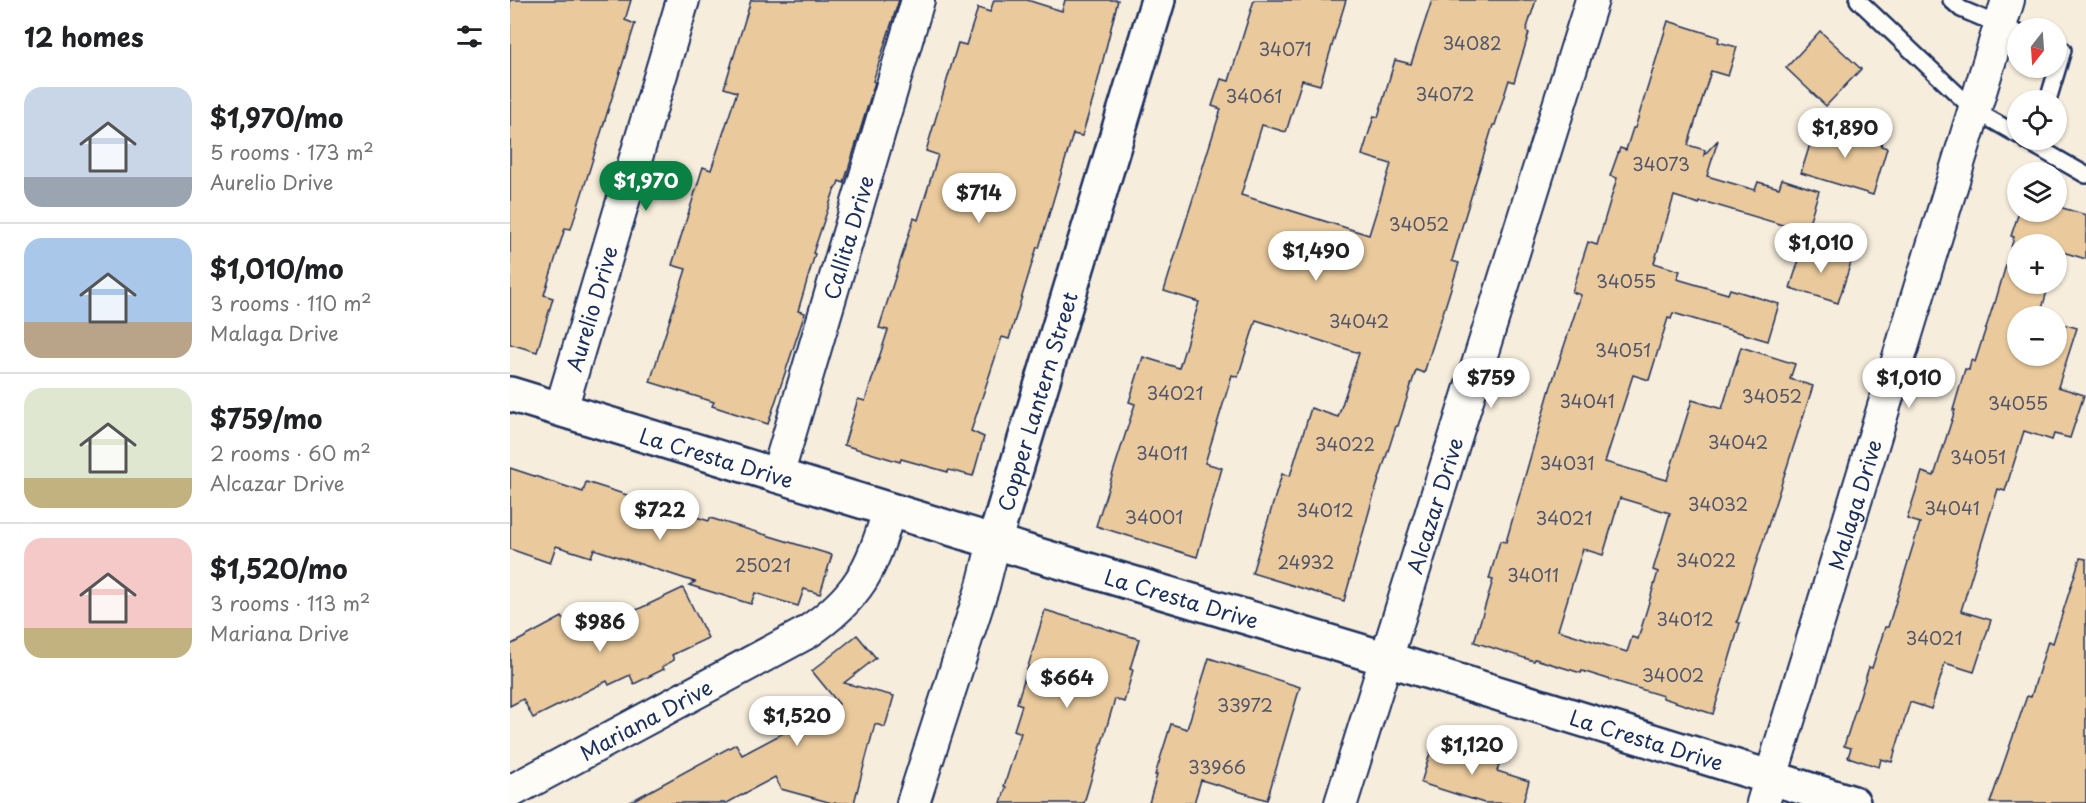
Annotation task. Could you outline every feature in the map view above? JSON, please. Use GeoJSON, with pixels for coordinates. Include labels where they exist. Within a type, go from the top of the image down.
{"type":"FeatureCollection","features":[{"type":"Feature","properties":{"kind":"street","name":"Aurelio Drive"},"geometry":{"type":"LineString","coordinates":[[561,409],[683,0]]}},
{"type":"Feature","properties":{"kind":"street","name":"Callita Drive"},"geometry":{"type":"LineString","coordinates":[[777,476],[918,0]]}},
{"type":"Feature","properties":{"kind":"street","name":"Copper Lantern Street"},"geometry":{"type":"LineString","coordinates":[[913,803],[983,586],[994,542],[1158,0]]}},
{"type":"Feature","properties":{"kind":"street","name":"Alcazar Drive"},"geometry":{"type":"LineString","coordinates":[[1341,803],[1592,0]]}},
{"type":"Feature","properties":{"kind":"street","name":"Malaga Drive"},"geometry":{"type":"LineString","coordinates":[[1767,790],[1974,110],[2007,25]]}},
{"type":"Feature","properties":{"kind":"street","name":"La Cresta Drive"},"geometry":{"type":"LineString","coordinates":[[510,393],[994,542],[1387,659],[1767,790],[1852,803]]}},
{"type":"Feature","properties":{"kind":"street","name":"Mariana Drive"},"geometry":{"type":"LineString","coordinates":[[510,792],[806,633],[830,616],[851,596],[868,569],[879,545],[889,510]]}},
{"type":"Feature","properties":{"kind":"lane"},"geometry":{"type":"LineString","coordinates":[[1858,0],[1974,110],[2007,129]]}},
{"type":"Feature","properties":{"kind":"lane"},"geometry":{"type":"LineString","coordinates":[[1952,0],[1961,9],[2007,20]]}},
{"type":"Feature","properties":{"kind":"lane"},"geometry":{"type":"LineString","coordinates":[[2046,150],[2086,175]]}},
{"type":"Feature","properties":{"kind":"building"},"geometry":{"type":"Polygon","coordinates":[[[510,0],[631,0],[625,20],[635,24],[571,229],[565,228],[544,295],[553,298],[537,352],[510,344],[510,0]]]}},
{"type":"Feature","properties":{"kind":"building"},"geometry":{"type":"Polygon","coordinates":[[[751,0],[899,0],[844,183],[839,181],[835,188],[813,253],[815,254],[798,311],[805,313],[768,424],[712,406],[714,402],[650,382],[686,269],[672,265],[703,167],[711,170],[737,92],[724,88],[751,0]]]}},
{"type":"Feature","properties":{"kind":"building"},"geometry":{"type":"Polygon","coordinates":[[[994,0],[1027,0],[1062,11],[1065,0],[1118,0],[1082,136],[1073,134],[1009,339],[1002,337],[971,431],[984,437],[973,476],[949,470],[948,472],[901,459],[900,462],[844,445],[858,399],[865,401],[888,330],[879,328],[914,218],[918,220],[938,155],[926,151],[958,43],[966,45],[978,8],[990,12],[994,0]]]}},
{"type":"Feature","properties":{"kind":"building"},"geometry":{"type":"Polygon","coordinates":[[[1254,0],[1346,0],[1320,85],[1302,80],[1286,132],[1262,125],[1241,195],[1369,235],[1391,164],[1362,155],[1374,116],[1378,117],[1395,60],[1411,64],[1432,0],[1536,0],[1514,82],[1509,80],[1463,223],[1452,261],[1459,263],[1424,373],[1416,370],[1398,426],[1396,426],[1344,601],[1252,573],[1282,474],[1290,476],[1311,408],[1338,417],[1359,353],[1256,320],[1238,377],[1232,375],[1205,463],[1222,468],[1197,557],[1096,526],[1135,404],[1129,402],[1143,357],[1179,368],[1199,302],[1164,291],[1221,109],[1212,106],[1221,79],[1229,81],[1254,0]]]}},
{"type":"Feature","properties":{"kind":"building"},"geometry":{"type":"Polygon","coordinates":[[[1668,21],[1719,37],[1718,42],[1737,47],[1728,76],[1711,71],[1688,145],[1705,150],[1704,155],[1718,140],[1707,176],[1755,190],[1758,182],[1779,188],[1782,179],[1819,191],[1806,232],[1709,203],[1699,202],[1699,204],[1674,196],[1654,263],[1680,271],[1677,279],[1728,294],[1730,289],[1779,304],[1768,341],[1673,313],[1671,319],[1668,318],[1649,380],[1633,375],[1605,462],[1667,480],[1692,400],[1722,409],[1741,347],[1795,364],[1790,379],[1813,386],[1737,622],[1740,623],[1713,714],[1582,671],[1581,673],[1535,659],[1534,661],[1474,642],[1493,580],[1489,579],[1500,541],[1506,542],[1550,389],[1581,295],[1572,292],[1588,242],[1597,245],[1617,178],[1610,176],[1620,148],[1626,150],[1633,128],[1635,128],[1668,21]],[[1620,498],[1603,555],[1583,549],[1558,630],[1627,652],[1632,637],[1638,639],[1658,572],[1653,570],[1670,513],[1620,498]]]}},
{"type":"Feature","properties":{"kind":"building"},"geometry":{"type":"Polygon","coordinates":[[[1820,31],[1861,69],[1826,106],[1786,68],[1820,31]]]}},
{"type":"Feature","properties":{"kind":"building"},"geometry":{"type":"Polygon","coordinates":[[[1817,122],[1882,142],[1881,146],[1887,148],[1873,195],[1801,173],[1817,122]]]}},
{"type":"Feature","properties":{"kind":"building"},"geometry":{"type":"Polygon","coordinates":[[[2067,209],[2086,215],[2086,259],[2067,253],[2067,234],[2012,234],[2016,222],[2067,222],[2067,209]]]}},
{"type":"Feature","properties":{"kind":"building"},"geometry":{"type":"Polygon","coordinates":[[[1804,244],[1852,259],[1838,303],[1790,288],[1804,244]]]}},
{"type":"Feature","properties":{"kind":"building"},"geometry":{"type":"Polygon","coordinates":[[[2007,261],[2007,294],[2046,294],[2043,306],[2007,306],[2007,366],[2065,366],[2058,387],[2084,395],[2070,438],[2054,434],[2052,440],[2024,431],[2005,491],[1998,489],[1961,611],[1991,620],[1974,672],[1945,663],[1931,709],[1910,702],[1892,762],[1881,759],[1879,767],[1848,757],[1851,748],[1844,746],[1869,667],[1872,668],[1885,627],[1888,627],[1920,523],[1907,519],[1922,472],[1934,476],[1955,410],[1953,410],[1965,369],[1969,370],[1971,360],[1975,362],[2007,261]]]}},
{"type":"Feature","properties":{"kind":"building"},"geometry":{"type":"Polygon","coordinates":[[[2067,325],[2077,328],[2067,359],[2067,325]]]}},
{"type":"Feature","properties":{"kind":"building"},"geometry":{"type":"Polygon","coordinates":[[[510,468],[583,492],[586,482],[709,521],[710,518],[832,555],[820,594],[804,589],[798,606],[755,593],[751,604],[689,585],[695,582],[594,549],[591,557],[556,546],[550,563],[510,549],[510,468]]]}},
{"type":"Feature","properties":{"kind":"building"},"geometry":{"type":"Polygon","coordinates":[[[2080,558],[2086,559],[2086,803],[1990,803],[2027,696],[2031,697],[2048,641],[2053,643],[2080,558]]]}},
{"type":"Feature","properties":{"kind":"building"},"geometry":{"type":"Polygon","coordinates":[[[683,588],[708,638],[672,655],[674,660],[662,667],[664,669],[634,684],[630,675],[609,685],[607,681],[533,718],[523,699],[510,706],[510,645],[562,617],[575,639],[683,588]]]}},
{"type":"Feature","properties":{"kind":"building"},"geometry":{"type":"Polygon","coordinates":[[[1045,610],[1139,639],[1130,669],[1133,670],[1124,702],[1115,699],[1084,803],[1001,803],[1021,733],[1014,730],[1022,705],[1017,703],[1045,610]]]}},
{"type":"Feature","properties":{"kind":"building"},"geometry":{"type":"Polygon","coordinates":[[[857,635],[876,658],[844,683],[894,696],[885,727],[875,724],[854,803],[832,803],[781,789],[775,777],[727,803],[628,803],[736,744],[742,755],[787,731],[788,733],[839,704],[812,671],[857,635]]]}},
{"type":"Feature","properties":{"kind":"building"},"geometry":{"type":"Polygon","coordinates":[[[1209,658],[1300,687],[1267,800],[1201,780],[1194,803],[1149,803],[1171,724],[1187,729],[1209,658]]]}},
{"type":"Feature","properties":{"kind":"building"},"geometry":{"type":"Polygon","coordinates":[[[1434,740],[1495,759],[1494,763],[1499,765],[1497,771],[1529,781],[1523,803],[1484,803],[1421,783],[1434,740]]]}}]}
